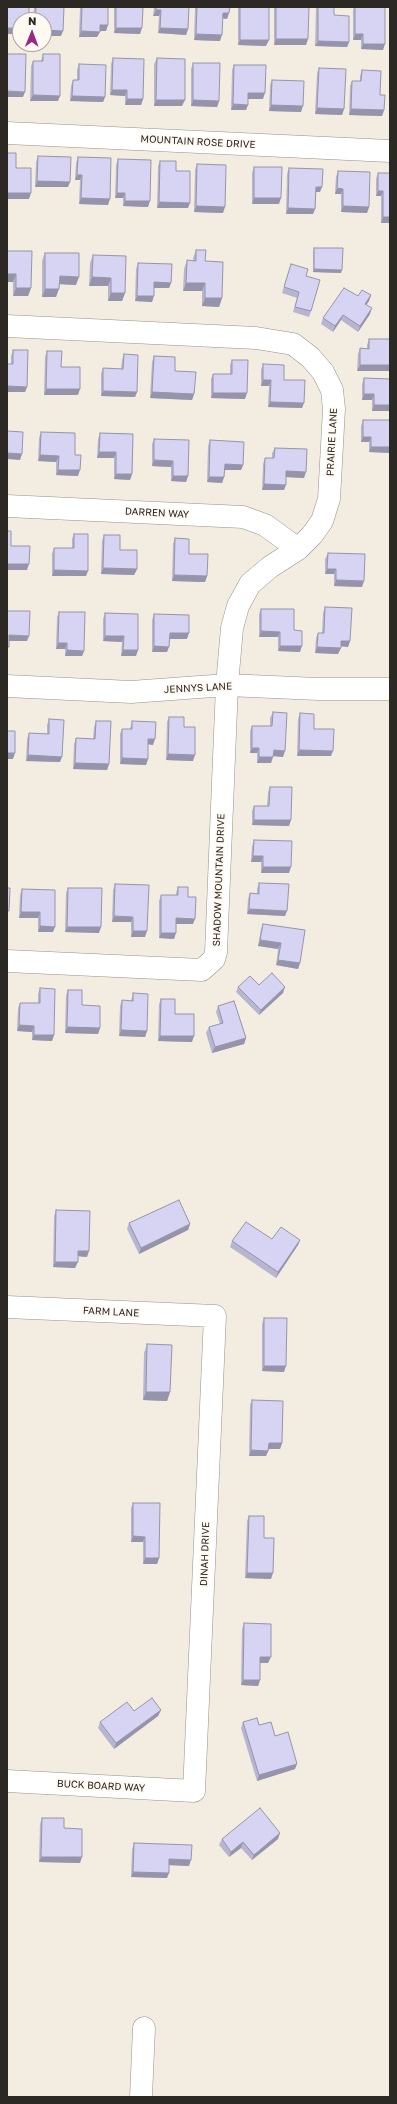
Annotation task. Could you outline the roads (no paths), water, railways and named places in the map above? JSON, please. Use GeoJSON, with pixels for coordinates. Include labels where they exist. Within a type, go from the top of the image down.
{"type":"FeatureCollection","features":[{"type":"Feature","properties":{"kind":"street","name":"MOUNTAIN ROSE DRIVE"},"geometry":{"type":"LineString","coordinates":[[7,133],[390,151]]}},
{"type":"Feature","properties":{"kind":"street","name":"PRAIRIE LANE"},"geometry":{"type":"LineString","coordinates":[[7,326],[256,338],[293,344],[310,357],[323,372],[332,390],[334,409],[329,499],[322,521],[312,535],[298,549],[270,567],[250,584],[241,601],[232,628],[227,685]]}},
{"type":"Feature","properties":{"kind":"street","name":"DARREN WAY"},"geometry":{"type":"LineString","coordinates":[[7,506],[243,517],[265,525],[298,549]]}},
{"type":"Feature","properties":{"kind":"street","name":"JENNYS LANE"},"geometry":{"type":"LineString","coordinates":[[7,686],[131,692],[227,685],[318,689],[390,689]]}},
{"type":"Feature","properties":{"kind":"street","name":"SHADOW MOUNTAIN DRIVE"},"geometry":{"type":"LineString","coordinates":[[7,961],[202,970],[214,959],[216,952],[227,685]]}},
{"type":"Feature","properties":{"kind":"street","name":"FARM LANE"},"geometry":{"type":"LineString","coordinates":[[7,1307],[215,1316]]}},
{"type":"Feature","properties":{"kind":"street","name":"DINAH DRIVE"},"geometry":{"type":"LineString","coordinates":[[194,1791],[215,1316]]}},
{"type":"Feature","properties":{"kind":"street","name":"BUCK BOARD WAY"},"geometry":{"type":"LineString","coordinates":[[7,1780],[194,1791]]}},
{"type":"Feature","properties":{"kind":"street"},"geometry":{"type":"LineString","coordinates":[[141,2097],[144,2028]]}}]}
